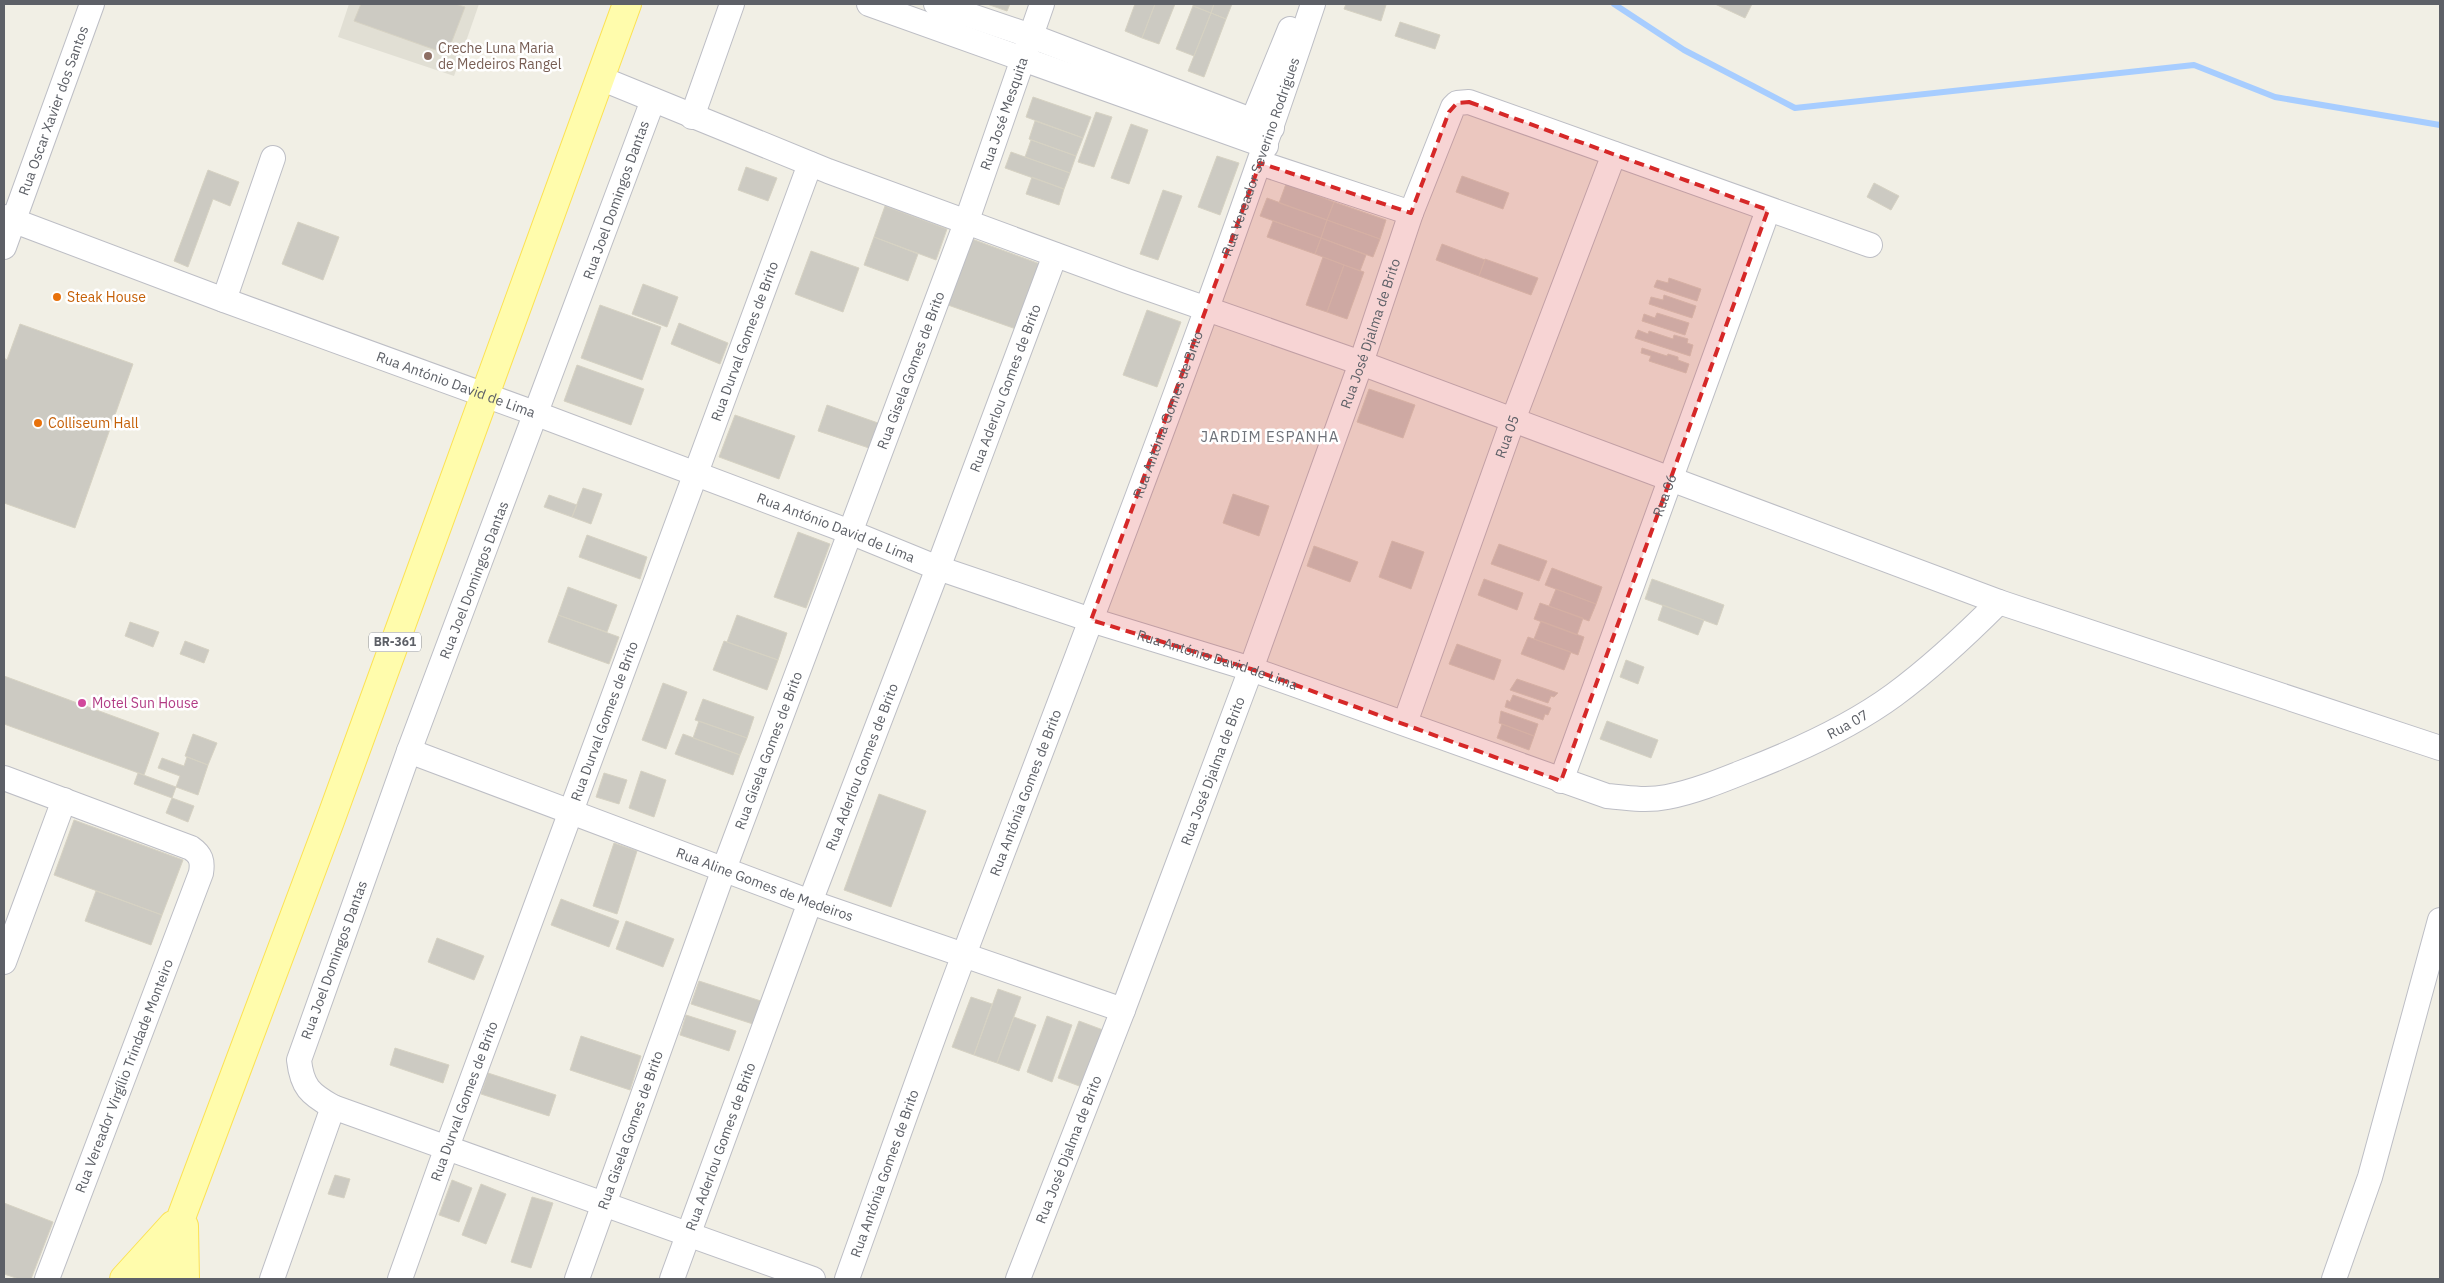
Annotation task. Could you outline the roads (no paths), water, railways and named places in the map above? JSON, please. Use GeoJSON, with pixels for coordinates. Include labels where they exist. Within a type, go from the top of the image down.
{"type":"FeatureCollection","features":[{"type":"Feature","properties":{"kind":"main road","name":"BR-361"},"geometry":{"type":"LineString","coordinates":[[158,1279],[323,839],[627,4]]}},
{"type":"Feature","properties":{"kind":"main road"},"geometry":{"type":"LineString","coordinates":[[124,1279],[182,1213]]}},
{"type":"Feature","properties":{"kind":"main road"},"geometry":{"type":"LineString","coordinates":[[182,1213],[185,1279]]}},
{"type":"Feature","properties":{"kind":"street","name":"Rua Oscar Xavier dos Santos"},"geometry":{"type":"LineString","coordinates":[[4,246],[8,219],[92,4]]}},
{"type":"Feature","properties":{"kind":"street"},"geometry":{"type":"LineString","coordinates":[[692,117],[732,4]]}},
{"type":"Feature","properties":{"kind":"street"},"geometry":{"type":"LineString","coordinates":[[868,4],[1022,60],[1259,139]]}},
{"type":"Feature","properties":{"kind":"street"},"geometry":{"type":"LineString","coordinates":[[936,4],[1031,36],[1259,139],[1411,213]]}},
{"type":"Feature","properties":{"kind":"street","name":"Rua José Mesquita"},"geometry":{"type":"LineString","coordinates":[[966,222],[1042,4]]}},
{"type":"Feature","properties":{"kind":"street","name":"Rua Vereador Severino Rodrigues"},"geometry":{"type":"LineString","coordinates":[[1207,308],[1300,4]]}},
{"type":"Feature","properties":{"kind":"street","name":"Rua Vereador Severino Rodrigues"},"geometry":{"type":"LineString","coordinates":[[1259,139],[1313,4]]}},
{"type":"Feature","properties":{"kind":"street"},"geometry":{"type":"LineString","coordinates":[[600,78],[810,164],[1055,255],[1361,363],[1999,602],[2440,748]]}},
{"type":"Feature","properties":{"kind":"street","name":"Rua Joel Domingos Dantas"},"geometry":{"type":"LineString","coordinates":[[334,1107],[317,1098],[306,1088],[299,1060],[408,751],[537,414],[653,100]]}},
{"type":"Feature","properties":{"kind":"street","name":"Rua José Djalma de Brito"},"geometry":{"type":"LineString","coordinates":[[1018,1279],[1123,1010],[1251,669],[1361,363],[1411,213],[1449,112],[1457,103],[1469,102],[1614,154]]}},
{"type":"Feature","properties":{"kind":"street"},"geometry":{"type":"LineString","coordinates":[[1614,154],[1870,245]]}},
{"type":"Feature","properties":{"kind":"street","name":"Rua 05"},"geometry":{"type":"LineString","coordinates":[[1406,723],[1513,420],[1614,154]]}},
{"type":"Feature","properties":{"kind":"street"},"geometry":{"type":"LineString","coordinates":[[224,300],[273,158]]}},
{"type":"Feature","properties":{"kind":"street","name":"Rua Durval Gomes de Brito"},"geometry":{"type":"LineString","coordinates":[[400,1279],[446,1147],[810,164]]}},
{"type":"Feature","properties":{"kind":"street","name":"Rua 06"},"geometry":{"type":"LineString","coordinates":[[1561,781],[1768,210]]}},
{"type":"Feature","properties":{"kind":"street","name":"Rua António David de Lima"},"geometry":{"type":"LineString","coordinates":[[8,219],[224,300],[485,394],[850,532],[938,568],[1091,620],[1251,669],[1607,796],[1638,800],[1666,797]]}},
{"type":"Feature","properties":{"kind":"street","name":"Rua Gisela Gomes de Brito"},"geometry":{"type":"LineString","coordinates":[[578,1279],[724,869],[966,222]]}},
{"type":"Feature","properties":{"kind":"street","name":"Rua Aderlou Gomes de Brito"},"geometry":{"type":"LineString","coordinates":[[672,1279],[810,902],[1055,255]]}},
{"type":"Feature","properties":{"kind":"street","name":"Rua Antónia Gomes de Brito"},"geometry":{"type":"LineString","coordinates":[[847,1279],[964,956],[1207,308]]}},
{"type":"Feature","properties":{"kind":"street","name":"Rua 07"},"geometry":{"type":"LineString","coordinates":[[1666,797],[1704,787],[1784,756],[1836,730],[1893,696],[1946,654],[1999,602]]}},
{"type":"Feature","properties":{"kind":"street","name":"Rua Aline Gomes de Medeiros"},"geometry":{"type":"LineString","coordinates":[[408,751],[810,902],[1123,1010]]}},
{"type":"Feature","properties":{"kind":"street"},"geometry":{"type":"LineString","coordinates":[[4,778],[64,800],[4,962]]}},
{"type":"Feature","properties":{"kind":"street","name":"Rua Vereador Virgílio Trindade Monteiro"},"geometry":{"type":"LineString","coordinates":[[47,1279],[201,873],[203,862],[199,854],[191,848],[64,800]]}},
{"type":"Feature","properties":{"kind":"street"},"geometry":{"type":"LineString","coordinates":[[2334,1279],[2370,1177],[2440,920]]}},
{"type":"Feature","properties":{"kind":"street"},"geometry":{"type":"LineString","coordinates":[[272,1279],[334,1107],[688,1236],[813,1279]]}},
{"type":"Feature","properties":{"kind":"street"},"geometry":{"type":"LineString","coordinates":[[133,1279],[148,1279]]}},
{"type":"Feature","properties":{"kind":"waterway"},"geometry":{"type":"LineString","coordinates":[[1614,4],[1684,50],[1795,108],[2194,65],[2275,97],[2440,125]]}},
{"type":"Feature","properties":{"kind":"place","name":"Creche Luna Maria de Medeiros Rangel"},"geometry":{"type":"Point","coordinates":[428,56]}},
{"type":"Feature","properties":{"kind":"place","name":"Steak House"},"geometry":{"type":"Point","coordinates":[57,297]}},
{"type":"Feature","properties":{"kind":"place","name":"Colliseum Hall"},"geometry":{"type":"Point","coordinates":[38,423]}},
{"type":"Feature","properties":{"kind":"place","name":"Motel Sun House"},"geometry":{"type":"Point","coordinates":[82,703]}},
{"type":"Feature","properties":{"kind":"district","name":"JARDIM ESPANHA"},"geometry":{"type":"Point","coordinates":[1270,437]}}]}
